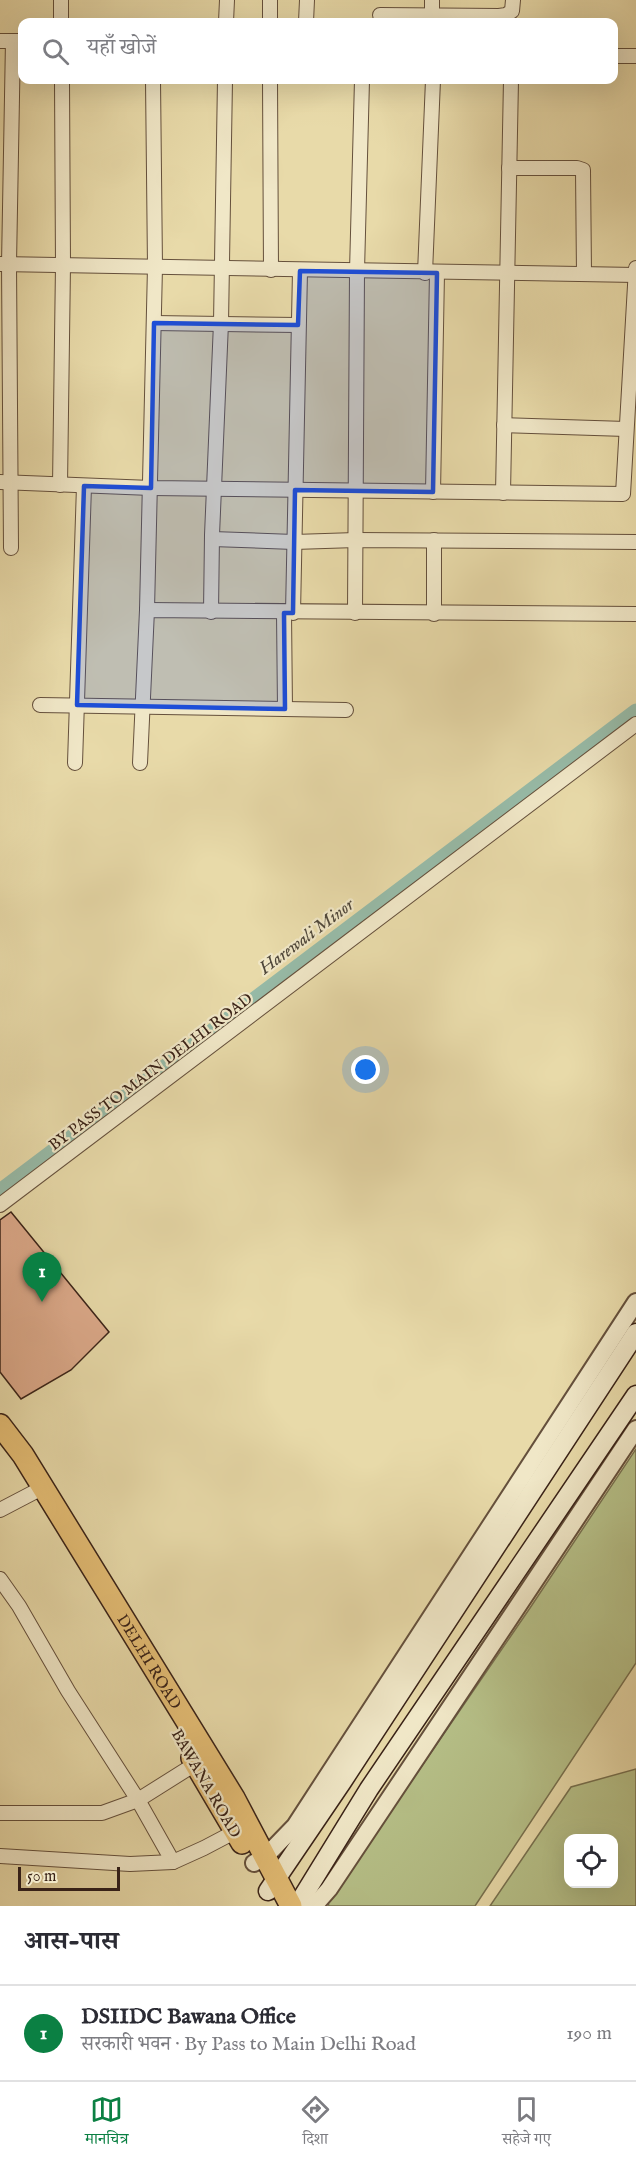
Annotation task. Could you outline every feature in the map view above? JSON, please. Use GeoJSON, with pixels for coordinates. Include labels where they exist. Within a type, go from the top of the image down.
{"type":"FeatureCollection","features":[{"type":"Feature","properties":{"kind":"main road"},"geometry":{"type":"LineString","coordinates":[[291,1906],[274,1892],[636,1333]]}},
{"type":"Feature","properties":{"kind":"main road"},"geometry":{"type":"LineString","coordinates":[[297,1906],[369,1788],[636,1395]]}},
{"type":"Feature","properties":{"kind":"main road","name":"DELHI ROAD"},"geometry":{"type":"LineString","coordinates":[[0,1425],[23,1455],[37,1491],[202,1760],[241,1828]]}},
{"type":"Feature","properties":{"kind":"main road"},"geometry":{"type":"LineString","coordinates":[[0,1447],[37,1491]]}},
{"type":"Feature","properties":{"kind":"main road","name":"BAWANA ROAD"},"geometry":{"type":"LineString","coordinates":[[241,1828],[274,1892]]}},
{"type":"Feature","properties":{"kind":"street"},"geometry":{"type":"LineString","coordinates":[[61,0],[61,18]]}},
{"type":"Feature","properties":{"kind":"street"},"geometry":{"type":"LineString","coordinates":[[226,18],[227,0]]}},
{"type":"Feature","properties":{"kind":"street"},"geometry":{"type":"LineString","coordinates":[[270,0],[270,18]]}},
{"type":"Feature","properties":{"kind":"street"},"geometry":{"type":"LineString","coordinates":[[306,18],[307,0]]}},
{"type":"Feature","properties":{"kind":"street"},"geometry":{"type":"LineString","coordinates":[[380,0],[380,18]]}},
{"type":"Feature","properties":{"kind":"street"},"geometry":{"type":"LineString","coordinates":[[432,0],[432,16]]}},
{"type":"Feature","properties":{"kind":"street"},"geometry":{"type":"LineString","coordinates":[[397,18],[506,15],[512,11],[513,0]]}},
{"type":"Feature","properties":{"kind":"street"},"geometry":{"type":"LineString","coordinates":[[11,548],[6,483],[4,264],[12,41]]}},
{"type":"Feature","properties":{"kind":"street"},"geometry":{"type":"LineString","coordinates":[[618,56],[636,56]]}},
{"type":"Feature","properties":{"kind":"street"},"geometry":{"type":"LineString","coordinates":[[60,485],[63,265],[62,84]]}},
{"type":"Feature","properties":{"kind":"street"},"geometry":{"type":"LineString","coordinates":[[140,762],[151,488],[154,323],[153,84]]}},
{"type":"Feature","properties":{"kind":"street"},"geometry":{"type":"LineString","coordinates":[[211,612],[221,324],[225,84]]}},
{"type":"Feature","properties":{"kind":"street"},"geometry":{"type":"LineString","coordinates":[[270,84],[271,270]]}},
{"type":"Feature","properties":{"kind":"street"},"geometry":{"type":"LineString","coordinates":[[355,613],[357,271],[362,84]]}},
{"type":"Feature","properties":{"kind":"street"},"geometry":{"type":"LineString","coordinates":[[433,84],[431,273],[433,492]]}},
{"type":"Feature","properties":{"kind":"street"},"geometry":{"type":"LineString","coordinates":[[503,493],[511,84]]}},
{"type":"Feature","properties":{"kind":"street"},"geometry":{"type":"LineString","coordinates":[[509,168],[576,168],[583,170],[584,274]]}},
{"type":"Feature","properties":{"kind":"street"},"geometry":{"type":"LineString","coordinates":[[4,264],[300,271],[636,275]]}},
{"type":"Feature","properties":{"kind":"street"},"geometry":{"type":"LineString","coordinates":[[6,483],[151,488],[629,494],[626,429],[636,268]]}},
{"type":"Feature","properties":{"kind":"street"},"geometry":{"type":"LineString","coordinates":[[285,709],[288,613],[294,542],[300,271]]}},
{"type":"Feature","properties":{"kind":"street"},"geometry":{"type":"LineString","coordinates":[[154,323],[298,325]]}},
{"type":"Feature","properties":{"kind":"street"},"geometry":{"type":"LineString","coordinates":[[504,425],[626,429]]}},
{"type":"Feature","properties":{"kind":"street"},"geometry":{"type":"LineString","coordinates":[[75,762],[84,486]]}},
{"type":"Feature","properties":{"kind":"street"},"geometry":{"type":"LineString","coordinates":[[212,539],[294,542],[356,540],[636,542]]}},
{"type":"Feature","properties":{"kind":"street"},"geometry":{"type":"LineString","coordinates":[[434,540],[434,614]]}},
{"type":"Feature","properties":{"kind":"street"},"geometry":{"type":"LineString","coordinates":[[147,610],[288,613],[636,614]]}},
{"type":"Feature","properties":{"kind":"street"},"geometry":{"type":"LineString","coordinates":[[40,705],[346,710]]}},
{"type":"Feature","properties":{"kind":"street","name":"BY PASS TO MAIN DELHI ROAD"},"geometry":{"type":"LineString","coordinates":[[0,1205],[636,724]]}},
{"type":"Feature","properties":{"kind":"street"},"geometry":{"type":"LineString","coordinates":[[259,1860],[295,1826],[636,1302]]}},
{"type":"Feature","properties":{"kind":"street"},"geometry":{"type":"LineString","coordinates":[[314,1906],[335,1879],[636,1429]]}},
{"type":"Feature","properties":{"kind":"street"},"geometry":{"type":"LineString","coordinates":[[0,1510],[37,1491]]}},
{"type":"Feature","properties":{"kind":"street"},"geometry":{"type":"LineString","coordinates":[[0,1579],[19,1606],[68,1691],[138,1800],[173,1862]]}},
{"type":"Feature","properties":{"kind":"street"},"geometry":{"type":"LineString","coordinates":[[0,1813],[102,1813],[138,1800],[202,1760]]}},
{"type":"Feature","properties":{"kind":"street"},"geometry":{"type":"LineString","coordinates":[[0,1856],[130,1864],[173,1862],[241,1828]]}},
{"type":"Feature","properties":{"kind":"highlighted area"},"geometry":{"type":"Polygon","coordinates":[[[300,271],[437,273],[433,492],[295,490],[293,613],[284,613],[285,709],[77,705],[84,486],[151,488],[154,323],[298,325],[300,271]]]}},
{"type":"Feature","properties":{"kind":"green space"},"geometry":{"type":"Polygon","coordinates":[[[636,1449],[636,1663],[475,1906],[329,1906],[328,1903],[636,1449]]]}},
{"type":"Feature","properties":{"kind":"green space"},"geometry":{"type":"Polygon","coordinates":[[[636,1769],[636,1906],[490,1906],[571,1787],[636,1769]]]}},
{"type":"Feature","properties":{"kind":"building"},"geometry":{"type":"Polygon","coordinates":[[[11,1212],[109,1332],[71,1370],[21,1399],[0,1372],[0,1220],[11,1212]]]}},
{"type":"Feature","properties":{"kind":"waterway","name":"Harewali Minor"},"geometry":{"type":"LineString","coordinates":[[0,1191],[636,711]]}},
{"type":"Feature","properties":{"kind":"place","name":"DSIIDC Bawana Office"},"geometry":{"type":"Point","coordinates":[42,1302]}}]}
